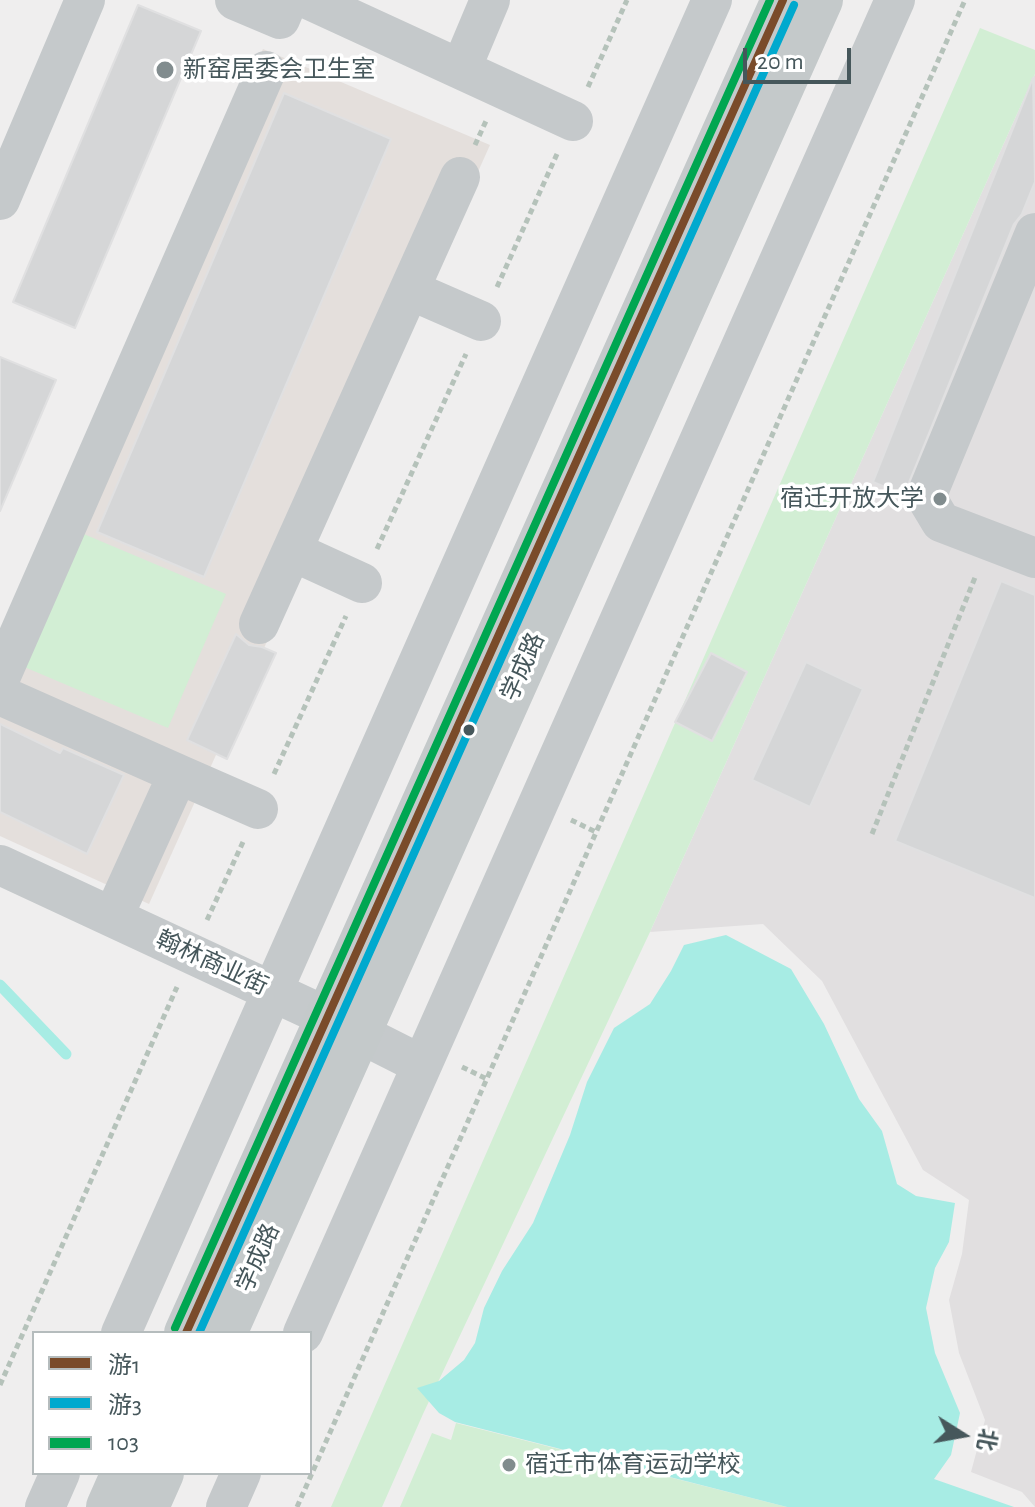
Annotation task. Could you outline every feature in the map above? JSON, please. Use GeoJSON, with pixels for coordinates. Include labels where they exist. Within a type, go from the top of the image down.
{"type":"FeatureCollection","features":[{"type":"Feature","properties":{"kind":"main road","name":"学成路"},"geometry":{"type":"LineString","coordinates":[[226,1331],[343,1025],[783,0]]}},
{"type":"Feature","properties":{"kind":"main road","name":"学成路"},"geometry":{"type":"LineString","coordinates":[[187,1331],[343,1025],[821,0]]}},
{"type":"Feature","properties":{"kind":"main road"},"geometry":{"type":"LineString","coordinates":[[108,1507],[122,1475]]}},
{"type":"Feature","properties":{"kind":"main road"},"geometry":{"type":"LineString","coordinates":[[147,1507],[161,1475]]}},
{"type":"Feature","properties":{"kind":"street"},"geometry":{"type":"LineString","coordinates":[[0,199],[85,0]]}},
{"type":"Feature","properties":{"kind":"street"},"geometry":{"type":"LineString","coordinates":[[235,0],[280,19],[288,0]]}},
{"type":"Feature","properties":{"kind":"street"},"geometry":{"type":"LineString","coordinates":[[310,0],[573,121]]}},
{"type":"Feature","properties":{"kind":"street"},"geometry":{"type":"LineString","coordinates":[[461,69],[490,0]]}},
{"type":"Feature","properties":{"kind":"street"},"geometry":{"type":"LineString","coordinates":[[122,1331],[712,0]]}},
{"type":"Feature","properties":{"kind":"street"},"geometry":{"type":"LineString","coordinates":[[304,1331],[895,0]]}},
{"type":"Feature","properties":{"kind":"street"},"geometry":{"type":"LineString","coordinates":[[0,678],[266,71]]}},
{"type":"Feature","properties":{"kind":"street"},"geometry":{"type":"LineString","coordinates":[[259,624],[460,177]]}},
{"type":"Feature","properties":{"kind":"street"},"geometry":{"type":"LineString","coordinates":[[1035,233],[926,497],[941,522],[1035,558]]}},
{"type":"Feature","properties":{"kind":"street"},"geometry":{"type":"LineString","coordinates":[[410,290],[481,321]]}},
{"type":"Feature","properties":{"kind":"street"},"geometry":{"type":"LineString","coordinates":[[292,551],[362,583]]}},
{"type":"Feature","properties":{"kind":"street"},"geometry":{"type":"LineString","coordinates":[[0,695],[258,809]]}},
{"type":"Feature","properties":{"kind":"street"},"geometry":{"type":"LineString","coordinates":[[113,917],[178,774]]}},
{"type":"Feature","properties":{"kind":"street","name":"翰林商业街"},"geometry":{"type":"LineString","coordinates":[[0,865],[422,1065]]}},
{"type":"Feature","properties":{"kind":"street"},"geometry":{"type":"LineString","coordinates":[[45,1507],[59,1475]]}},
{"type":"Feature","properties":{"kind":"street"},"geometry":{"type":"LineString","coordinates":[[226,1507],[240,1475]]}},
{"type":"Feature","properties":{"kind":"path"},"geometry":{"type":"LineString","coordinates":[[0,1385],[192,954],[627,0]]}},
{"type":"Feature","properties":{"kind":"path"},"geometry":{"type":"LineString","coordinates":[[312,1473],[965,0]]}},
{"type":"Feature","properties":{"kind":"path"},"geometry":{"type":"LineString","coordinates":[[460,177],[501,88]]}},
{"type":"Feature","properties":{"kind":"path"},"geometry":{"type":"LineString","coordinates":[[872,834],[989,541]]}},
{"type":"Feature","properties":{"kind":"path"},"geometry":{"type":"LineString","coordinates":[[297,1507],[311,1475]]}},
{"type":"Feature","properties":{"kind":"shaded area"},"geometry":{"type":"Polygon","coordinates":[[[263,49],[490,145],[149,904],[0,836],[0,654],[263,49]]]}},
{"type":"Feature","properties":{"kind":"shaded area","name":"宿迁开放大学"},"geometry":{"type":"Polygon","coordinates":[[[1035,74],[1035,1507],[1022,1492],[971,1472],[985,1420],[959,1353],[949,1300],[962,1254],[969,1200],[923,1170],[822,981],[763,924],[650,932],[1035,74]]]}},
{"type":"Feature","properties":{"kind":"green space"},"geometry":{"type":"Polygon","coordinates":[[[980,28],[1035,50],[1035,74],[650,932],[382,1507],[331,1507],[980,28]]]}},
{"type":"Feature","properties":{"kind":"green space"},"geometry":{"type":"Polygon","coordinates":[[[79,532],[226,594],[168,728],[22,666],[79,532]]]}},
{"type":"Feature","properties":{"kind":"green space","name":"宿迁市体育运动学校"},"geometry":{"type":"Polygon","coordinates":[[[456,1423],[787,1507],[400,1507],[432,1433],[451,1440],[456,1423]]]}},
{"type":"Feature","properties":{"kind":"water"},"geometry":{"type":"Polygon","coordinates":[[[726,935],[791,969],[824,1024],[859,1099],[882,1131],[897,1184],[916,1196],[955,1203],[949,1242],[935,1268],[926,1308],[935,1353],[960,1413],[951,1455],[934,1479],[1014,1507],[787,1507],[455,1422],[439,1413],[417,1388],[439,1381],[464,1360],[475,1343],[484,1308],[502,1271],[533,1223],[570,1135],[587,1082],[614,1028],[650,1004],[684,945],[726,935]]]}},
{"type":"Feature","properties":{"kind":"building"},"geometry":{"type":"Polygon","coordinates":[[[138,5],[201,31],[75,328],[13,302],[138,5]]]}},
{"type":"Feature","properties":{"kind":"building"},"geometry":{"type":"Polygon","coordinates":[[[1033,78],[1035,182],[1022,214],[1014,224],[904,495],[873,482],[1033,78]]]}},
{"type":"Feature","properties":{"kind":"building"},"geometry":{"type":"Polygon","coordinates":[[[284,93],[391,139],[204,577],[97,532],[284,93]]]}},
{"type":"Feature","properties":{"kind":"building"},"geometry":{"type":"Polygon","coordinates":[[[0,357],[56,380],[0,511],[0,357]]]}},
{"type":"Feature","properties":{"kind":"building"},"geometry":{"type":"Polygon","coordinates":[[[1001,581],[1035,595],[1035,898],[895,841],[1001,581]]]}},
{"type":"Feature","properties":{"kind":"building"},"geometry":{"type":"Polygon","coordinates":[[[236,634],[249,645],[276,653],[227,759],[187,740],[236,634]]]}},
{"type":"Feature","properties":{"kind":"building"},"geometry":{"type":"Polygon","coordinates":[[[711,653],[747,672],[712,741],[675,722],[711,653]]]}},
{"type":"Feature","properties":{"kind":"building"},"geometry":{"type":"Polygon","coordinates":[[[806,662],[863,689],[810,807],[752,780],[806,662]]]}},
{"type":"Feature","properties":{"kind":"building"},"geometry":{"type":"Polygon","coordinates":[[[0,724],[60,753],[63,748],[124,775],[87,854],[0,812],[0,724]]]}},
{"type":"Feature","properties":{"kind":"waterway"},"geometry":{"type":"LineString","coordinates":[[0,985],[66,1054]]}},
{"type":"Feature","properties":{"kind":"transit line","name":"103"},"geometry":{"type":"LineString","coordinates":[[175,1328],[770,0]]}},
{"type":"Feature","properties":{"kind":"transit line","name":"游1"},"geometry":{"type":"LineString","coordinates":[[187,1331],[783,0]]}},
{"type":"Feature","properties":{"kind":"transit line","name":"游3"},"geometry":{"type":"LineString","coordinates":[[200,1331],[794,5]]}},
{"type":"Feature","properties":{"kind":"place","name":"新窑居委会卫生室"},"geometry":{"type":"Point","coordinates":[165,70]}},
{"type":"Feature","properties":{"kind":"place","name":"宿迁开放大学"},"geometry":{"type":"Point","coordinates":[940,499]}},
{"type":"Feature","properties":{"kind":"place","name":"宿迁市体育运动学校"},"geometry":{"type":"Point","coordinates":[509,1465]}}]}
